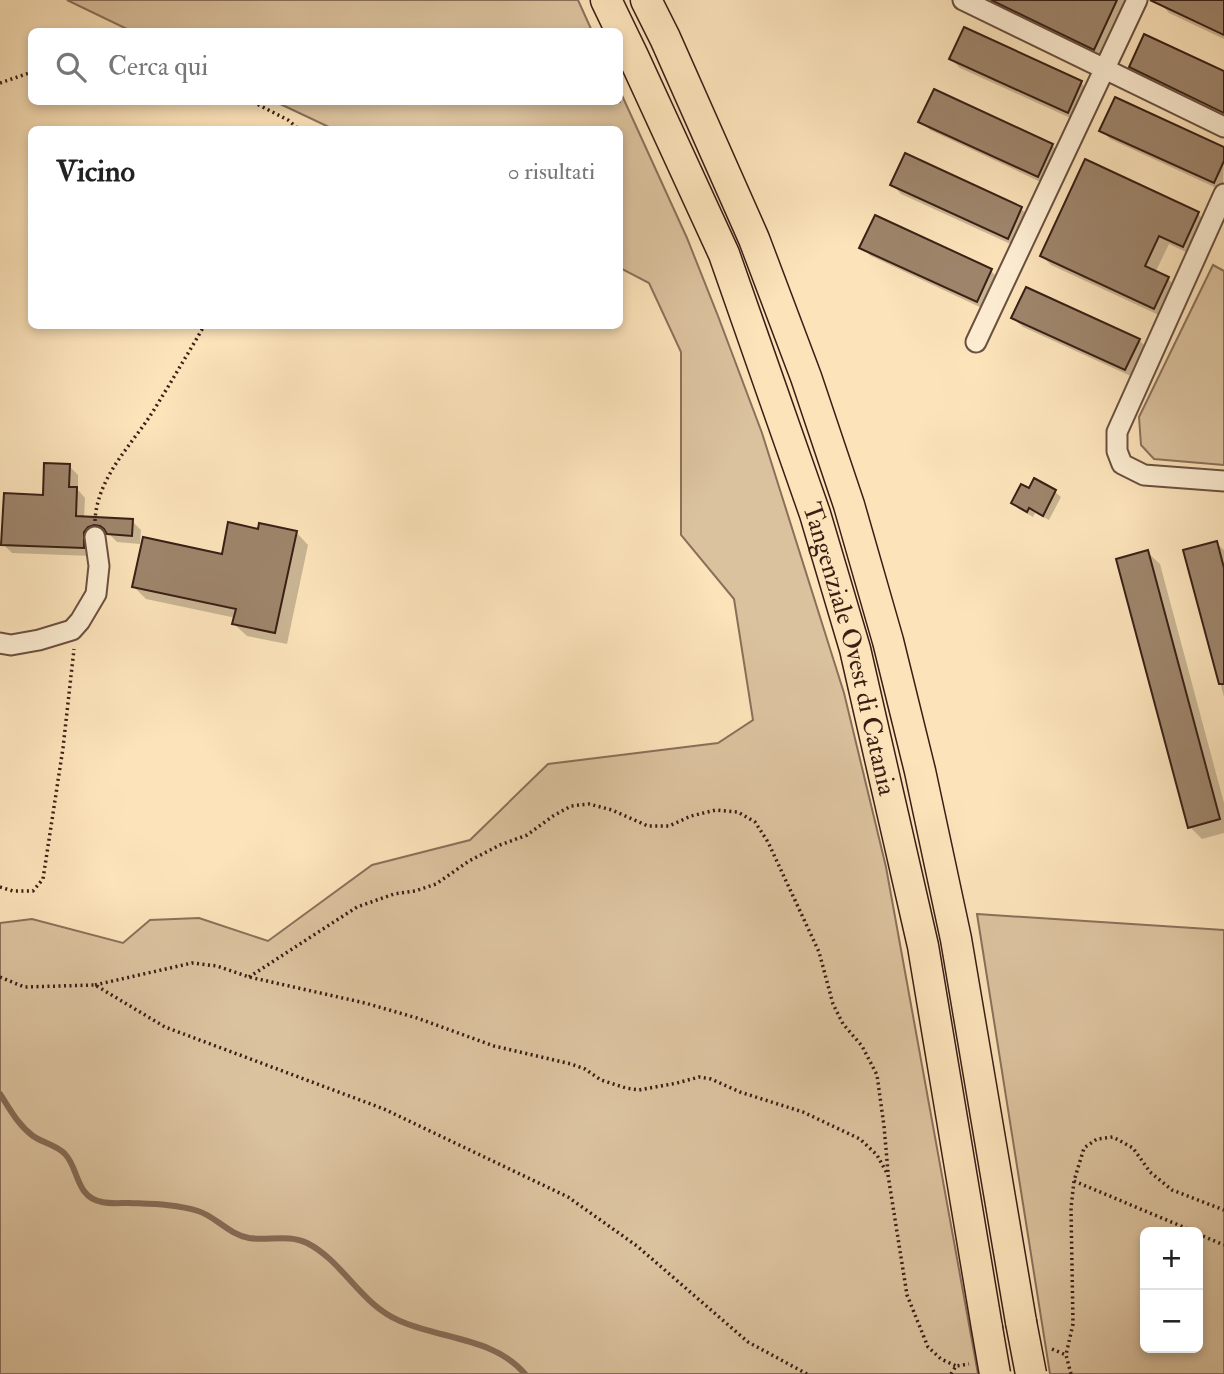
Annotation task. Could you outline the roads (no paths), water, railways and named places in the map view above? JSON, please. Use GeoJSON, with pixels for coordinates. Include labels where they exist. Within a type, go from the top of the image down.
{"type":"FeatureCollection","features":[{"type":"Feature","properties":{"kind":"highway","name":"Tangenziale Ovest di Catania"},"geometry":{"type":"LineString","coordinates":[[606,0],[620,28]]}},
{"type":"Feature","properties":{"kind":"highway","name":"Tangenziale Ovest di Catania"},"geometry":{"type":"LineString","coordinates":[[646,0],[754,239],[806,377],[849,505],[888,641],[917,758],[956,939],[1031,1374]]}},
{"type":"Feature","properties":{"kind":"highway","name":"Tangenziale Ovest di Catania"},"geometry":{"type":"LineString","coordinates":[[623,35],[724,254],[815,514],[855,649],[923,946],[995,1374]]}},
{"type":"Feature","properties":{"kind":"lane"},"geometry":{"type":"LineString","coordinates":[[963,0],[1224,127]]}},
{"type":"Feature","properties":{"kind":"lane"},"geometry":{"type":"LineString","coordinates":[[976,342],[1137,0]]}},
{"type":"Feature","properties":{"kind":"lane"},"geometry":{"type":"LineString","coordinates":[[1224,194],[1117,432],[1117,451],[1122,464],[1144,475],[1224,481]]}},
{"type":"Feature","properties":{"kind":"lane"},"geometry":{"type":"LineString","coordinates":[[0,643],[10,645],[39,640],[72,629],[80,621],[96,594],[99,566],[95,537]]}},
{"type":"Feature","properties":{"kind":"waterway"},"geometry":{"type":"LineString","coordinates":[[0,1094],[28,1132],[65,1154],[82,1188],[93,1199],[108,1203],[155,1204],[190,1209],[204,1213],[241,1236],[300,1240],[320,1251],[386,1314],[416,1327],[483,1346],[513,1362],[525,1374]]}}]}
